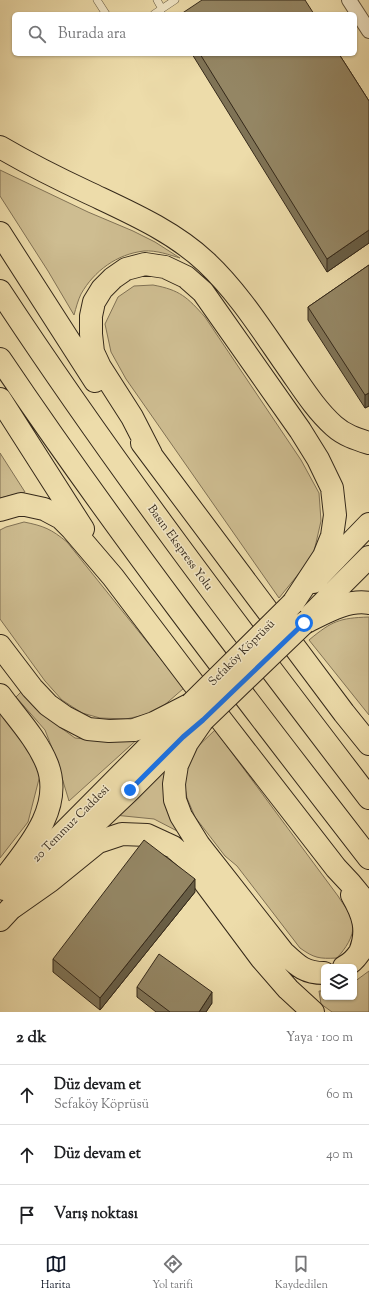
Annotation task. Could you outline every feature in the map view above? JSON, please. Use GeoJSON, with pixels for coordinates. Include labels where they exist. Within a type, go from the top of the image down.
{"type":"FeatureCollection","features":[{"type":"Feature","properties":{"kind":"main road"},"geometry":{"type":"LineString","coordinates":[[0,148],[157,227],[205,261],[229,286],[247,308],[317,409],[335,427],[353,438],[369,443]]}},
{"type":"Feature","properties":{"kind":"main road"},"geometry":{"type":"LineString","coordinates":[[0,233],[82,362],[344,713],[369,744]]}},
{"type":"Feature","properties":{"kind":"main road"},"geometry":{"type":"LineString","coordinates":[[151,454],[132,417],[100,367],[93,352],[91,334],[91,316],[94,302],[102,289],[113,278],[126,269],[145,264],[165,267],[186,277],[203,292],[300,430],[318,458],[332,488],[335,515],[332,536],[324,556],[293,603]]}},
{"type":"Feature","properties":{"kind":"main road","name":"Basın Ekspress Yolu"},"geometry":{"type":"LineString","coordinates":[[0,291],[94,430],[178,545],[369,798]]}},
{"type":"Feature","properties":{"kind":"main road"},"geometry":{"type":"LineString","coordinates":[[0,359],[72,464],[148,568],[245,698],[369,858]]}},
{"type":"Feature","properties":{"kind":"main road"},"geometry":{"type":"LineString","coordinates":[[0,399],[91,540],[113,577]]}},
{"type":"Feature","properties":{"kind":"main road"},"geometry":{"type":"LineString","coordinates":[[0,510],[21,504],[44,508],[61,518],[72,529],[113,577],[336,868],[369,906]]}},
{"type":"Feature","properties":{"kind":"main road"},"geometry":{"type":"LineString","coordinates":[[293,603],[369,524]]}},
{"type":"Feature","properties":{"kind":"main road","name":"Sefaköy Köprüsü"},"geometry":{"type":"LineString","coordinates":[[197,712],[304,623],[369,557]]}},
{"type":"Feature","properties":{"kind":"main road","name":"Sefaköy Köprüsü"},"geometry":{"type":"LineString","coordinates":[[197,712],[293,603]]}},
{"type":"Feature","properties":{"kind":"main road"},"geometry":{"type":"LineString","coordinates":[[304,623],[335,608],[351,604],[369,603]]}},
{"type":"Feature","properties":{"kind":"main road"},"geometry":{"type":"LineString","coordinates":[[0,646],[32,688],[48,705],[65,717],[88,729],[109,731],[134,730],[154,723],[197,712]]}},
{"type":"Feature","properties":{"kind":"main road"},"geometry":{"type":"LineString","coordinates":[[0,696],[29,733],[39,749],[47,764],[51,786],[50,802],[46,817],[37,834],[0,884]]}},
{"type":"Feature","properties":{"kind":"main road"},"geometry":{"type":"LineString","coordinates":[[4,907],[51,865],[130,790],[183,737],[197,712]]}},
{"type":"Feature","properties":{"kind":"main road"},"geometry":{"type":"LineString","coordinates":[[197,712],[187,743],[177,765],[174,784],[176,800],[181,816],[199,845],[283,952],[299,967],[313,973],[321,973]]}},
{"type":"Feature","properties":{"kind":"main road"},"geometry":{"type":"LineString","coordinates":[[344,713],[369,736]]}},
{"type":"Feature","properties":{"kind":"main road"},"geometry":{"type":"LineString","coordinates":[[4,907],[50,881],[98,842],[122,834],[147,835],[173,847],[188,860],[261,958],[288,989],[312,1012]]}},
{"type":"Feature","properties":{"kind":"main road"},"geometry":{"type":"LineString","coordinates":[[336,868],[364,917],[367,931],[364,945],[357,957],[348,964]]}},
{"type":"Feature","properties":{"kind":"street"},"geometry":{"type":"LineString","coordinates":[[349,0],[357,12]]}},
{"type":"Feature","properties":{"kind":"street"},"geometry":{"type":"LineString","coordinates":[[357,12],[369,31]]}},
{"type":"Feature","properties":{"kind":"lane"},"geometry":{"type":"LineString","coordinates":[[97,0],[105,12]]}},
{"type":"Feature","properties":{"kind":"lane"},"geometry":{"type":"LineString","coordinates":[[157,0],[162,9]]}},
{"type":"Feature","properties":{"kind":"lane"},"geometry":{"type":"LineString","coordinates":[[157,12],[175,0]]}},
{"type":"Feature","properties":{"kind":"shaded area"},"geometry":{"type":"Polygon","coordinates":[[[0,170],[88,212],[133,231],[155,242],[180,258],[158,252],[144,251],[116,260],[100,271],[86,286],[80,296],[74,315],[0,196],[0,170]]]}},
{"type":"Feature","properties":{"kind":"shaded area"},"geometry":{"type":"Polygon","coordinates":[[[153,285],[170,289],[182,295],[188,299],[205,317],[301,460],[319,493],[321,521],[313,556],[279,598],[126,379],[111,352],[105,324],[118,297],[134,286],[153,285]]]}},
{"type":"Feature","properties":{"kind":"shaded area"},"geometry":{"type":"Polygon","coordinates":[[[0,453],[25,492],[0,498],[0,453]]]}},
{"type":"Feature","properties":{"kind":"shaded area"},"geometry":{"type":"Polygon","coordinates":[[[24,522],[47,529],[67,542],[184,688],[161,708],[149,714],[126,719],[100,718],[82,713],[62,700],[45,681],[0,619],[0,530],[24,522]]]}},
{"type":"Feature","properties":{"kind":"shaded area"},"geometry":{"type":"Polygon","coordinates":[[[369,617],[369,715],[309,640],[336,622],[350,618],[369,617]]]}},
{"type":"Feature","properties":{"kind":"shaded area"},"geometry":{"type":"Polygon","coordinates":[[[23,690],[46,717],[75,738],[106,741],[141,736],[69,801],[56,758],[45,730],[16,697],[23,690]]]}},
{"type":"Feature","properties":{"kind":"shaded area"},"geometry":{"type":"Polygon","coordinates":[[[0,703],[23,735],[40,775],[28,822],[0,858],[0,703]]]}},
{"type":"Feature","properties":{"kind":"shaded area"},"geometry":{"type":"Polygon","coordinates":[[[215,730],[349,913],[353,924],[352,934],[346,947],[337,958],[317,957],[300,948],[237,866],[225,856],[195,817],[187,798],[183,778],[191,753],[215,730]]]}},
{"type":"Feature","properties":{"kind":"shaded area"},"geometry":{"type":"Polygon","coordinates":[[[164,767],[166,799],[181,833],[154,819],[114,815],[164,767]]]}},
{"type":"Feature","properties":{"kind":"shaded area"},"geometry":{"type":"Polygon","coordinates":[[[369,971],[369,1012],[332,1012],[321,1004],[319,991],[321,991],[321,1000],[357,1000],[357,980],[369,971]]]}},
{"type":"Feature","properties":{"kind":"building"},"geometry":{"type":"Polygon","coordinates":[[[202,0],[305,0],[313,12],[184,12],[202,0]]]}},
{"type":"Feature","properties":{"kind":"building"},"geometry":{"type":"Polygon","coordinates":[[[201,56],[340,56],[369,101],[369,230],[327,259],[201,56]]]}},
{"type":"Feature","properties":{"kind":"building"},"geometry":{"type":"Polygon","coordinates":[[[369,265],[369,393],[365,395],[308,307],[369,265]]]}},
{"type":"Feature","properties":{"kind":"building"},"geometry":{"type":"Polygon","coordinates":[[[144,840],[195,879],[100,998],[53,959],[144,840]]]}},
{"type":"Feature","properties":{"kind":"building"},"geometry":{"type":"Polygon","coordinates":[[[159,954],[212,992],[199,1012],[170,1012],[137,987],[159,954]]]}},
{"type":"Feature","properties":{"kind":"route"},"geometry":{"type":"LineString","coordinates":[[130,790],[183,737],[203,720],[304,623]]}}]}
